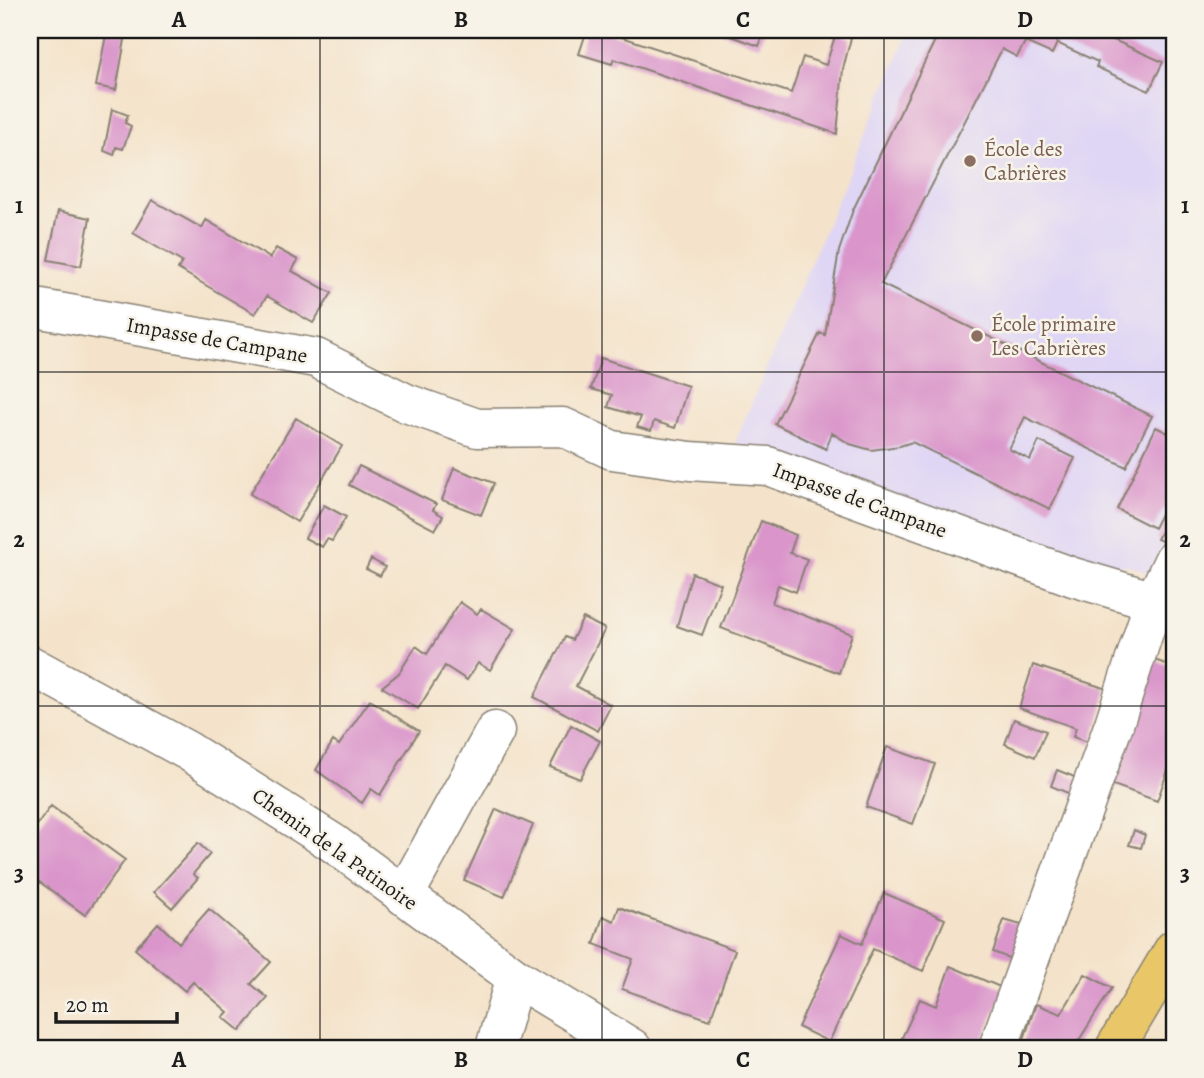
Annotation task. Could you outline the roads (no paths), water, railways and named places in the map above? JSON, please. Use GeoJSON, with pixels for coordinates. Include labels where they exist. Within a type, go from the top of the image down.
{"type":"FeatureCollection","features":[{"type":"Feature","properties":{"kind":"main road"},"geometry":{"type":"LineString","coordinates":[[1115,1048],[1174,949]]}},
{"type":"Feature","properties":{"kind":"street","name":"Impasse de Campane"},"geometry":{"type":"LineString","coordinates":[[30,307],[316,358],[406,403],[477,428],[560,427],[612,450],[690,461],[768,466],[1073,578],[1154,601]]}},
{"type":"Feature","properties":{"kind":"street"},"geometry":{"type":"LineString","coordinates":[[998,1048],[1154,601],[1174,559]]}},
{"type":"Feature","properties":{"kind":"street","name":"Chemin de la Patinoire"},"geometry":{"type":"LineString","coordinates":[[30,665],[188,751],[333,843],[515,977],[632,1048]]}},
{"type":"Feature","properties":{"kind":"street"},"geometry":{"type":"LineString","coordinates":[[404,896],[495,731]]}},
{"type":"Feature","properties":{"kind":"street"},"geometry":{"type":"LineString","coordinates":[[495,1048],[515,977]]}},
{"type":"Feature","properties":{"kind":"place","name":"École des Cabrières"},"geometry":{"type":"Point","coordinates":[970,161]}},
{"type":"Feature","properties":{"kind":"place","name":"École primaire Les Cabrières"},"geometry":{"type":"Point","coordinates":[977,336]}}]}
